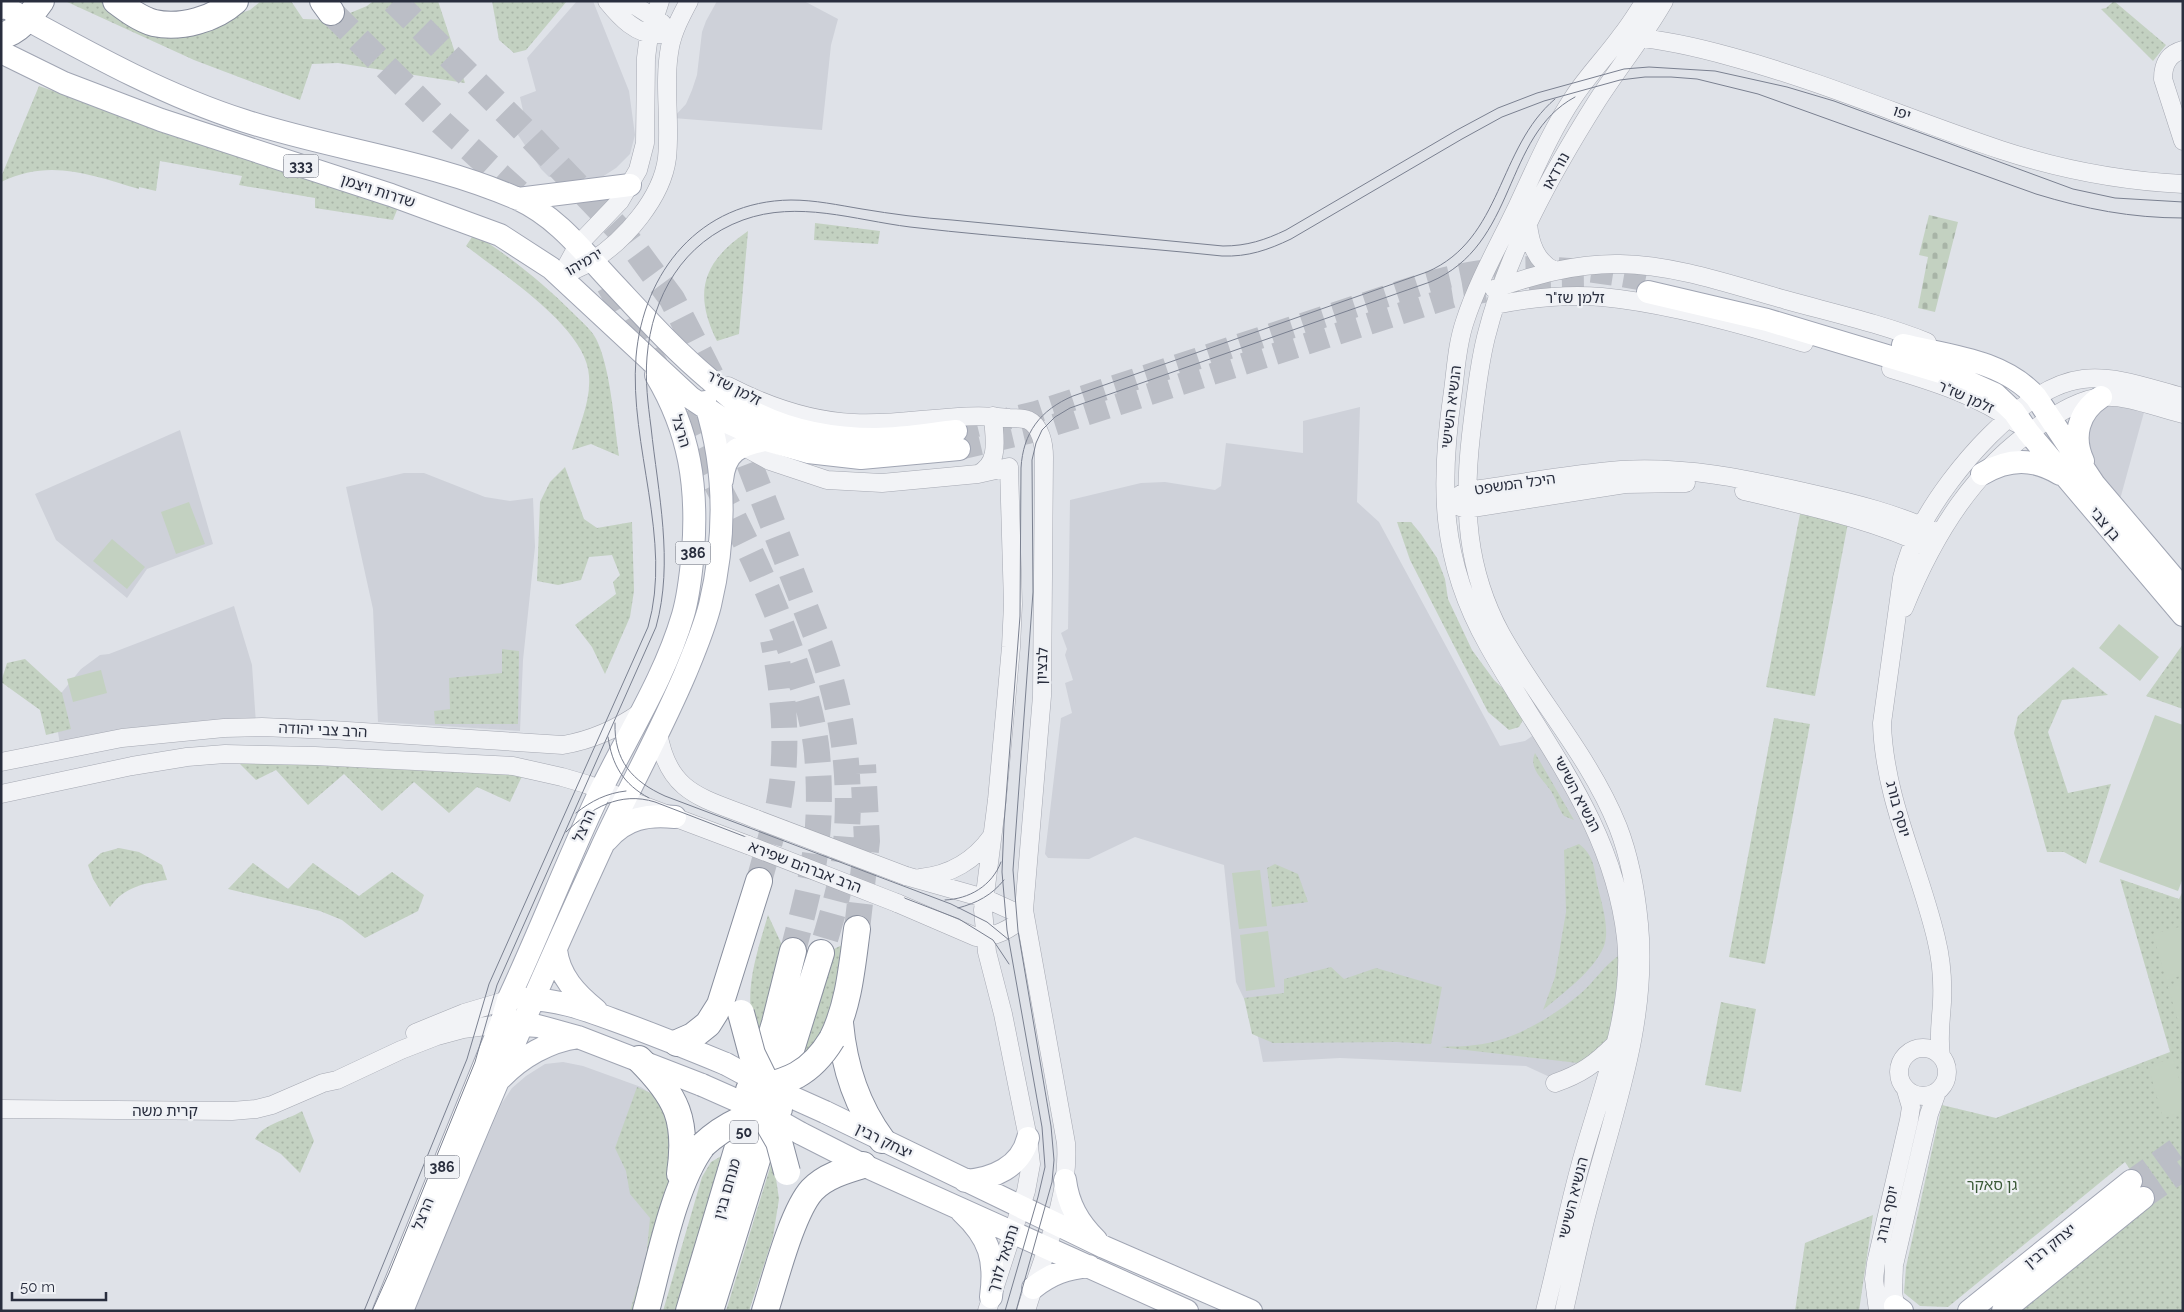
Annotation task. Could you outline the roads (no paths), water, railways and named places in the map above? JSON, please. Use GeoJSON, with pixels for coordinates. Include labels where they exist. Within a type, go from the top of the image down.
{"type":"FeatureCollection","features":[{"type":"Feature","properties":{"kind":"highway"},"geometry":{"type":"LineString","coordinates":[[116,1],[139,17],[153,23],[166,24],[179,24],[208,17],[235,1]]}},
{"type":"Feature","properties":{"kind":"highway"},"geometry":{"type":"LineString","coordinates":[[150,1],[169,9],[181,10],[199,7],[215,1]]}},
{"type":"Feature","properties":{"kind":"highway"},"geometry":{"type":"LineString","coordinates":[[1,36],[18,28],[35,10]]}},
{"type":"Feature","properties":{"kind":"highway"},"geometry":{"type":"LineString","coordinates":[[685,1047],[693,1036],[708,1024],[714,1016],[726,989],[759,881]]}},
{"type":"Feature","properties":{"kind":"highway"},"geometry":{"type":"LineString","coordinates":[[748,920],[740,996],[741,1013],[758,1088],[771,1111],[787,1172],[792,1213],[789,1236]]}},
{"type":"Feature","properties":{"kind":"highway"},"geometry":{"type":"LineString","coordinates":[[702,1085],[731,1090],[758,1088],[785,1082],[801,1074],[820,1057],[836,1031],[845,1006],[857,929]]}},
{"type":"Feature","properties":{"kind":"highway","name":"מנחם בגין"},"geometry":{"type":"LineString","coordinates":[[689,1311],[773,1032],[793,951]]}},
{"type":"Feature","properties":{"kind":"highway","name":"מנחם בגין"},"geometry":{"type":"LineString","coordinates":[[710,1311],[821,954]]}},
{"type":"Feature","properties":{"kind":"highway"},"geometry":{"type":"LineString","coordinates":[[836,1031],[854,1092],[865,1115],[882,1140]]}},
{"type":"Feature","properties":{"kind":"highway"},"geometry":{"type":"LineString","coordinates":[[639,1059],[671,1099],[693,1148],[694,1156],[675,1205],[646,1311]]}},
{"type":"Feature","properties":{"kind":"highway"},"geometry":{"type":"LineString","coordinates":[[726,1064],[758,1088]]}},
{"type":"Feature","properties":{"kind":"highway"},"geometry":{"type":"LineString","coordinates":[[693,1148],[732,1123],[771,1111],[807,1108],[825,1112]]}},
{"type":"Feature","properties":{"kind":"highway"},"geometry":{"type":"LineString","coordinates":[[771,1111],[800,1133]]}},
{"type":"Feature","properties":{"kind":"highway"},"geometry":{"type":"LineString","coordinates":[[765,1311],[789,1236],[804,1202],[820,1183],[863,1165]]}},
{"type":"Feature","properties":{"kind":"main road","name":"שדרות ויצמן"},"geometry":{"type":"LineString","coordinates":[[2,5],[35,10],[150,84],[242,120],[297,137],[462,178],[518,199],[548,216],[693,366]]}},
{"type":"Feature","properties":{"kind":"main road","name":"שדרות ויצמן"},"geometry":{"type":"LineString","coordinates":[[1,52],[64,83],[210,137],[391,195],[475,225],[516,244],[561,276],[668,378],[693,411],[710,420]]}},
{"type":"Feature","properties":{"kind":"main road"},"geometry":{"type":"LineString","coordinates":[[518,199],[630,185]]}},
{"type":"Feature","properties":{"kind":"main road","name":"זלמן שז\"ר"},"geometry":{"type":"LineString","coordinates":[[2028,432],[1988,390],[1957,376],[1649,286],[1742,301],[1880,340],[1978,363],[1999,370],[2016,379],[2036,397],[2050,418]]}},
{"type":"Feature","properties":{"kind":"main road","name":"הרצל"},"geometry":{"type":"LineString","coordinates":[[402,1311],[495,1084],[512,1024],[508,1000],[601,790],[658,678],[683,616],[692,562],[694,496],[688,452],[680,420],[653,370],[631,341]]}},
{"type":"Feature","properties":{"kind":"main road","name":"הרצל"},"geometry":{"type":"LineString","coordinates":[[384,1311],[512,1024],[534,998],[624,798],[687,670],[709,607],[720,544],[721,484],[710,420],[693,366]]}},
{"type":"Feature","properties":{"kind":"main road","name":"זלמן שז\"ר"},"geometry":{"type":"LineString","coordinates":[[693,366],[750,411],[805,431],[837,436],[880,439],[957,440],[861,458],[808,452],[766,440],[710,420]]}},
{"type":"Feature","properties":{"kind":"main road"},"geometry":{"type":"LineString","coordinates":[[2094,484],[2080,454],[2077,433],[2081,418],[2087,409],[2100,397]]}},
{"type":"Feature","properties":{"kind":"main road","name":"בן צבי"},"geometry":{"type":"LineString","coordinates":[[2050,418],[2094,484],[2183,589]]}},
{"type":"Feature","properties":{"kind":"main road","name":"בן צבי"},"geometry":{"type":"LineString","coordinates":[[2028,432],[2183,615]]}},
{"type":"Feature","properties":{"kind":"main road"},"geometry":{"type":"LineString","coordinates":[[721,484],[729,456],[740,446],[766,440]]}},
{"type":"Feature","properties":{"kind":"main road"},"geometry":{"type":"LineString","coordinates":[[1982,474],[2002,464],[2026,461],[2051,468],[2067,479]]}},
{"type":"Feature","properties":{"kind":"main road"},"geometry":{"type":"LineString","coordinates":[[602,847],[614,832],[628,822],[648,816],[676,817]]}},
{"type":"Feature","properties":{"kind":"main road"},"geometry":{"type":"LineString","coordinates":[[556,950],[559,964],[570,986],[604,1017]]}},
{"type":"Feature","properties":{"kind":"main road"},"geometry":{"type":"LineString","coordinates":[[508,1000],[534,998],[568,1004],[726,1064]]}},
{"type":"Feature","properties":{"kind":"main road"},"geometry":{"type":"LineString","coordinates":[[512,1024],[553,1029],[578,1037],[771,1111]]}},
{"type":"Feature","properties":{"kind":"main road"},"geometry":{"type":"LineString","coordinates":[[495,1084],[516,1064],[535,1052],[559,1042],[578,1037]]}},
{"type":"Feature","properties":{"kind":"main road","name":"יצחק רבין"},"geometry":{"type":"LineString","coordinates":[[758,1088],[825,1112],[1104,1247],[1251,1311]]}},
{"type":"Feature","properties":{"kind":"main road","name":"יצחק רבין"},"geometry":{"type":"LineString","coordinates":[[800,1133],[863,1165],[1187,1311]]}},
{"type":"Feature","properties":{"kind":"main road"},"geometry":{"type":"LineString","coordinates":[[965,1181],[983,1179],[1009,1167],[1023,1152],[1028,1138]]}},
{"type":"Feature","properties":{"kind":"main road"},"geometry":{"type":"LineString","coordinates":[[1065,1180],[1068,1198],[1075,1215],[1089,1233],[1104,1247]]}},
{"type":"Feature","properties":{"kind":"main road","name":"יצחק רבין"},"geometry":{"type":"LineString","coordinates":[[1968,1311],[2137,1190],[2003,1311]]}},
{"type":"Feature","properties":{"kind":"main road"},"geometry":{"type":"LineString","coordinates":[[956,1207],[978,1229],[990,1252],[993,1270],[989,1304]]}},
{"type":"Feature","properties":{"kind":"main road"},"geometry":{"type":"LineString","coordinates":[[1033,1288],[1054,1274],[1071,1268],[1089,1266]]}},
{"type":"Feature","properties":{"kind":"street"},"geometry":{"type":"LineString","coordinates":[[607,1],[630,25],[649,35],[674,33]]}},
{"type":"Feature","properties":{"kind":"street"},"geometry":{"type":"LineString","coordinates":[[628,1],[657,9],[674,33]]}},
{"type":"Feature","properties":{"kind":"street","name":"ירמיהו"},"geometry":{"type":"LineString","coordinates":[[585,253],[615,242],[650,202],[661,182],[667,160],[668,62],[674,33],[689,1]]}},
{"type":"Feature","properties":{"kind":"street"},"geometry":{"type":"LineString","coordinates":[[1628,41],[1655,5]]}},
{"type":"Feature","properties":{"kind":"street"},"geometry":{"type":"LineString","coordinates":[[1655,5],[1659,23],[1664,32],[1680,45]]}},
{"type":"Feature","properties":{"kind":"street","name":"ירמיהו"},"geometry":{"type":"LineString","coordinates":[[561,276],[585,253],[609,213],[630,185],[641,162],[645,142],[644,81],[649,35],[657,9]]}},
{"type":"Feature","properties":{"kind":"street","name":"יפו"},"geometry":{"type":"LineString","coordinates":[[1628,41],[1680,45],[1806,78],[1993,147],[2031,159],[2088,172],[2183,184]]}},
{"type":"Feature","properties":{"kind":"street","name":"נורדאו"},"geometry":{"type":"LineString","coordinates":[[1495,305],[1528,224],[1608,84],[1628,41]]}},
{"type":"Feature","properties":{"kind":"street","name":"נורדאו"},"geometry":{"type":"LineString","coordinates":[[1476,295],[1545,149],[1570,103],[1628,41]]}},
{"type":"Feature","properties":{"kind":"street"},"geometry":{"type":"LineString","coordinates":[[2180,50],[2167,60],[2163,70],[2163,79],[2183,141]]}},
{"type":"Feature","properties":{"kind":"street"},"geometry":{"type":"LineString","coordinates":[[1,66],[35,70]]}},
{"type":"Feature","properties":{"kind":"street"},"geometry":{"type":"LineString","coordinates":[[1528,224],[1531,244],[1536,254],[1546,265],[1555,271]]}},
{"type":"Feature","properties":{"kind":"street","name":"זלמן שז\"ר"},"geometry":{"type":"LineString","coordinates":[[1476,295],[1555,271],[1583,266],[1640,264],[1671,270],[1893,330],[1978,363]]}},
{"type":"Feature","properties":{"kind":"street","name":"הנשיא השישי"},"geometry":{"type":"LineString","coordinates":[[1476,295],[1464,322],[1459,345],[1448,428],[1444,503],[1450,545],[1475,619],[1501,668],[1550,744],[1598,832],[1609,861],[1622,907],[1627,950],[1624,1001],[1615,1044],[1574,1188],[1545,1311]]}},
{"type":"Feature","properties":{"kind":"street","name":"זלמן שז\"ר"},"geometry":{"type":"LineString","coordinates":[[1495,305],[1533,299],[1574,296],[1601,297],[1660,306],[1790,338],[1906,373],[1961,393],[2011,415]]}},
{"type":"Feature","properties":{"kind":"street","name":"הנשיא השישי"},"geometry":{"type":"LineString","coordinates":[[1495,305],[1484,346],[1477,386],[1466,500],[1474,566],[1487,604],[1499,629],[1527,676],[1570,739],[1602,793],[1617,826],[1629,864],[1639,922],[1640,982],[1633,1040],[1621,1092],[1585,1218],[1564,1311]]}},
{"type":"Feature","properties":{"kind":"street","name":"זלמן שז\"ר"},"geometry":{"type":"LineString","coordinates":[[693,366],[728,387],[755,400],[793,413],[828,420],[868,423],[974,415],[1028,420]]}},
{"type":"Feature","properties":{"kind":"street","name":"יוסף בורג"},"geometry":{"type":"LineString","coordinates":[[1941,1056],[1939,1026],[1942,984],[1936,939],[1890,784],[1882,723],[1902,578],[1918,532],[1944,490],[1976,451],[2011,415],[2036,397],[2067,383],[2082,379],[2100,378],[2183,397]]}},
{"type":"Feature","properties":{"kind":"street"},"geometry":{"type":"LineString","coordinates":[[2100,397],[2130,400],[2183,414]]}},
{"type":"Feature","properties":{"kind":"street","name":"יוסף בורג"},"geometry":{"type":"LineString","coordinates":[[1896,632],[1912,590],[1936,541],[1961,501],[1982,474],[2000,455],[2028,432],[2050,418],[2083,402],[2100,397]]}},
{"type":"Feature","properties":{"kind":"street"},"geometry":{"type":"LineString","coordinates":[[978,474],[988,468],[993,458],[993,416]]}},
{"type":"Feature","properties":{"kind":"street"},"geometry":{"type":"LineString","coordinates":[[710,420],[740,446],[770,461],[827,480],[854,483],[890,483],[978,474],[1009,467],[1014,604],[1004,725],[984,898],[985,937],[1028,1138],[1031,1164],[1030,1175],[1020,1207]]}},
{"type":"Feature","properties":{"kind":"street","name":"לבציון"},"geometry":{"type":"LineString","coordinates":[[1024,916],[1041,705],[1044,562],[1044,450],[1040,434],[1028,420]]}},
{"type":"Feature","properties":{"kind":"street","name":"היכל המשפט"},"geometry":{"type":"LineString","coordinates":[[1444,503],[1621,470],[1683,471],[1717,474],[1799,491],[1886,513],[1936,541]]}},
{"type":"Feature","properties":{"kind":"street","name":"הרב צבי יהודה"},"geometry":{"type":"LineString","coordinates":[[1,762],[122,738],[207,729],[262,727],[563,745],[583,741],[608,732],[641,712]]}},
{"type":"Feature","properties":{"kind":"street","name":"הרב אברהם שפירא"},"geometry":{"type":"LineString","coordinates":[[658,732],[666,764],[675,778],[686,789],[756,819],[911,877],[984,898],[1024,916]]}},
{"type":"Feature","properties":{"kind":"street"},"geometry":{"type":"LineString","coordinates":[[401,760],[410,756],[412,748],[410,741],[402,734]]}},
{"type":"Feature","properties":{"kind":"street","name":"הרב צבי יהודה"},"geometry":{"type":"LineString","coordinates":[[1,794],[132,766],[187,757],[266,754],[513,766],[562,777],[624,798]]}},
{"type":"Feature","properties":{"kind":"street","name":"הרב אברהם שפירא"},"geometry":{"type":"LineString","coordinates":[[624,798],[897,903],[971,936],[985,937]]}},
{"type":"Feature","properties":{"kind":"street"},"geometry":{"type":"LineString","coordinates":[[911,877],[946,873],[960,866],[979,851],[992,836]]}},
{"type":"Feature","properties":{"kind":"street"},"geometry":{"type":"LineString","coordinates":[[985,937],[1007,930],[1024,916],[1066,1143],[1065,1180],[1026,1311]]}},
{"type":"Feature","properties":{"kind":"street","name":"יוסף בורג"},"geometry":{"type":"LineString","coordinates":[[1917,1048],[1937,1011],[1942,984]]}},
{"type":"Feature","properties":{"kind":"street","name":"קרית משה"},"geometry":{"type":"LineString","coordinates":[[323,1083],[334,1074],[437,1023],[472,1010],[508,1000]]}},
{"type":"Feature","properties":{"kind":"street","name":"קרית משה"},"geometry":{"type":"LineString","coordinates":[[1,1109],[245,1110],[272,1104],[323,1083],[337,1080],[421,1042],[463,1029],[512,1024]]}},
{"type":"Feature","properties":{"kind":"street"},"geometry":{"type":"LineString","coordinates":[[1555,1083],[1577,1075],[1589,1068],[1615,1044]]}},
{"type":"Feature","properties":{"kind":"street"},"geometry":{"type":"LineString","coordinates":[[1917,1048],[1930,1049],[1941,1056],[1945,1062],[1946,1079],[1937,1092],[1921,1096],[1906,1090],[1899,1077],[1900,1065],[1906,1055],[1917,1048]]}},
{"type":"Feature","properties":{"kind":"street","name":"יוסף בורג"},"geometry":{"type":"LineString","coordinates":[[1893,1310],[1874,1279],[1909,1120],[1911,1108],[1906,1090]]}},
{"type":"Feature","properties":{"kind":"street","name":"יוסף בורג"},"geometry":{"type":"LineString","coordinates":[[1893,1310],[1894,1266],[1929,1114],[1937,1092]]}},
{"type":"Feature","properties":{"kind":"street","name":"נתנאל לורך"},"geometry":{"type":"LineString","coordinates":[[989,1304],[1020,1207]]}},
{"type":"Feature","properties":{"kind":"tunnel"},"geometry":{"type":"LineString","coordinates":[[394,1],[529,135],[626,237],[672,299],[719,391]]}},
{"type":"Feature","properties":{"kind":"tunnel"},"geometry":{"type":"LineString","coordinates":[[331,12],[442,123],[534,207]]}},
{"type":"Feature","properties":{"kind":"tunnel"},"geometry":{"type":"LineString","coordinates":[[956,431],[1036,412],[1426,283],[1456,275],[1484,270],[1538,267],[1592,272],[1650,281]]}},
{"type":"Feature","properties":{"kind":"tunnel"},"geometry":{"type":"LineString","coordinates":[[959,449],[1032,432],[1452,297],[1526,285],[1593,284]]}},
{"type":"Feature","properties":{"kind":"tunnel"},"geometry":{"type":"LineString","coordinates":[[609,285],[656,366]]}},
{"type":"Feature","properties":{"kind":"tunnel"},"geometry":{"type":"LineString","coordinates":[[681,414],[765,584],[797,670],[813,725],[819,781],[817,838],[809,888],[793,951]]}},
{"type":"Feature","properties":{"kind":"tunnel"},"geometry":{"type":"LineString","coordinates":[[735,427],[821,648],[837,702],[842,730],[847,784],[846,840],[839,890],[821,953]]}},
{"type":"Feature","properties":{"kind":"tunnel"},"geometry":{"type":"LineString","coordinates":[[759,881],[777,813],[784,762],[784,721],[780,680],[773,640]]}},
{"type":"Feature","properties":{"kind":"tunnel"},"geometry":{"type":"LineString","coordinates":[[857,929],[867,841],[863,765]]}},
{"type":"Feature","properties":{"kind":"tunnel"},"geometry":{"type":"LineString","coordinates":[[2131,1181],[2183,1144]]}},
{"type":"Feature","properties":{"kind":"tunnel"},"geometry":{"type":"LineString","coordinates":[[2143,1198],[2183,1170]]}},
{"type":"Feature","properties":{"kind":"tram line"},"geometry":{"type":"LineString","coordinates":[[364,1311],[467,1059],[489,984],[648,627],[654,594],[656,561],[638,424],[636,357],[641,326],[650,297],[664,270],[682,247],[704,228],[729,213],[758,204],[800,200],[930,218],[1223,246],[1248,244],[1286,230],[1498,108],[1537,93],[1624,69],[1649,67],[1715,71],[1787,87],[1834,101],[2073,189],[2115,198],[2183,202]]}},
{"type":"Feature","properties":{"kind":"tram line"},"geometry":{"type":"LineString","coordinates":[[372,1311],[475,1062],[497,985],[656,627],[664,578],[664,553],[663,527],[647,392],[646,366],[650,335],[656,313],[674,274],[703,242],[722,230],[743,220],[764,214],[805,212],[826,213],[910,227],[988,235],[1222,256],[1249,254],[1291,239],[1502,117],[1544,101],[1620,80],[1645,77],[1697,79],[1758,94],[2036,194],[2072,204],[2108,212],[2164,218],[2183,218]]}},
{"type":"Feature","properties":{"kind":"tram line"},"geometry":{"type":"LineString","coordinates":[[1016,1311],[1052,1182],[1054,1160],[1051,1126],[1018,931],[1013,870],[1033,592],[1032,460],[1036,443],[1042,430],[1055,417],[1070,408],[1430,282],[1459,265],[1480,243],[1495,217],[1534,137],[1551,115],[1575,97]]}},
{"type":"Feature","properties":{"kind":"tram line"},"geometry":{"type":"LineString","coordinates":[[1005,1311],[1045,1167],[1042,1127],[1007,930],[1002,872],[1020,616],[1021,468],[1025,444],[1035,424],[1051,408],[1073,396],[1427,272],[1452,257],[1471,238],[1486,216],[1521,142],[1536,119],[1555,99]]}},
{"type":"Feature","properties":{"kind":"tram line"},"geometry":{"type":"LineString","coordinates":[[615,723],[618,748],[627,768],[643,784],[653,790],[951,904],[987,922],[1009,940]]}},
{"type":"Feature","properties":{"kind":"tram line"},"geometry":{"type":"LineString","coordinates":[[608,737],[612,756],[620,773],[640,793],[649,798]]}},
{"type":"Feature","properties":{"kind":"tram line"},"geometry":{"type":"LineString","coordinates":[[576,813],[600,798],[626,791]]}},
{"type":"Feature","properties":{"kind":"tram line"},"geometry":{"type":"LineString","coordinates":[[566,832],[596,809],[618,800],[642,799],[655,802],[959,919],[993,940],[1009,964]]}},
{"type":"Feature","properties":{"kind":"tram line"},"geometry":{"type":"LineString","coordinates":[[945,900],[963,897],[979,890],[992,878],[1001,862]]}},
{"type":"Feature","properties":{"kind":"tram line"},"geometry":{"type":"LineString","coordinates":[[958,908],[984,898],[1004,880]]}},
{"type":"Feature","properties":{"kind":"park label","name":"גן סאקר"},"geometry":{"type":"Point","coordinates":[1992,1185]}}]}
